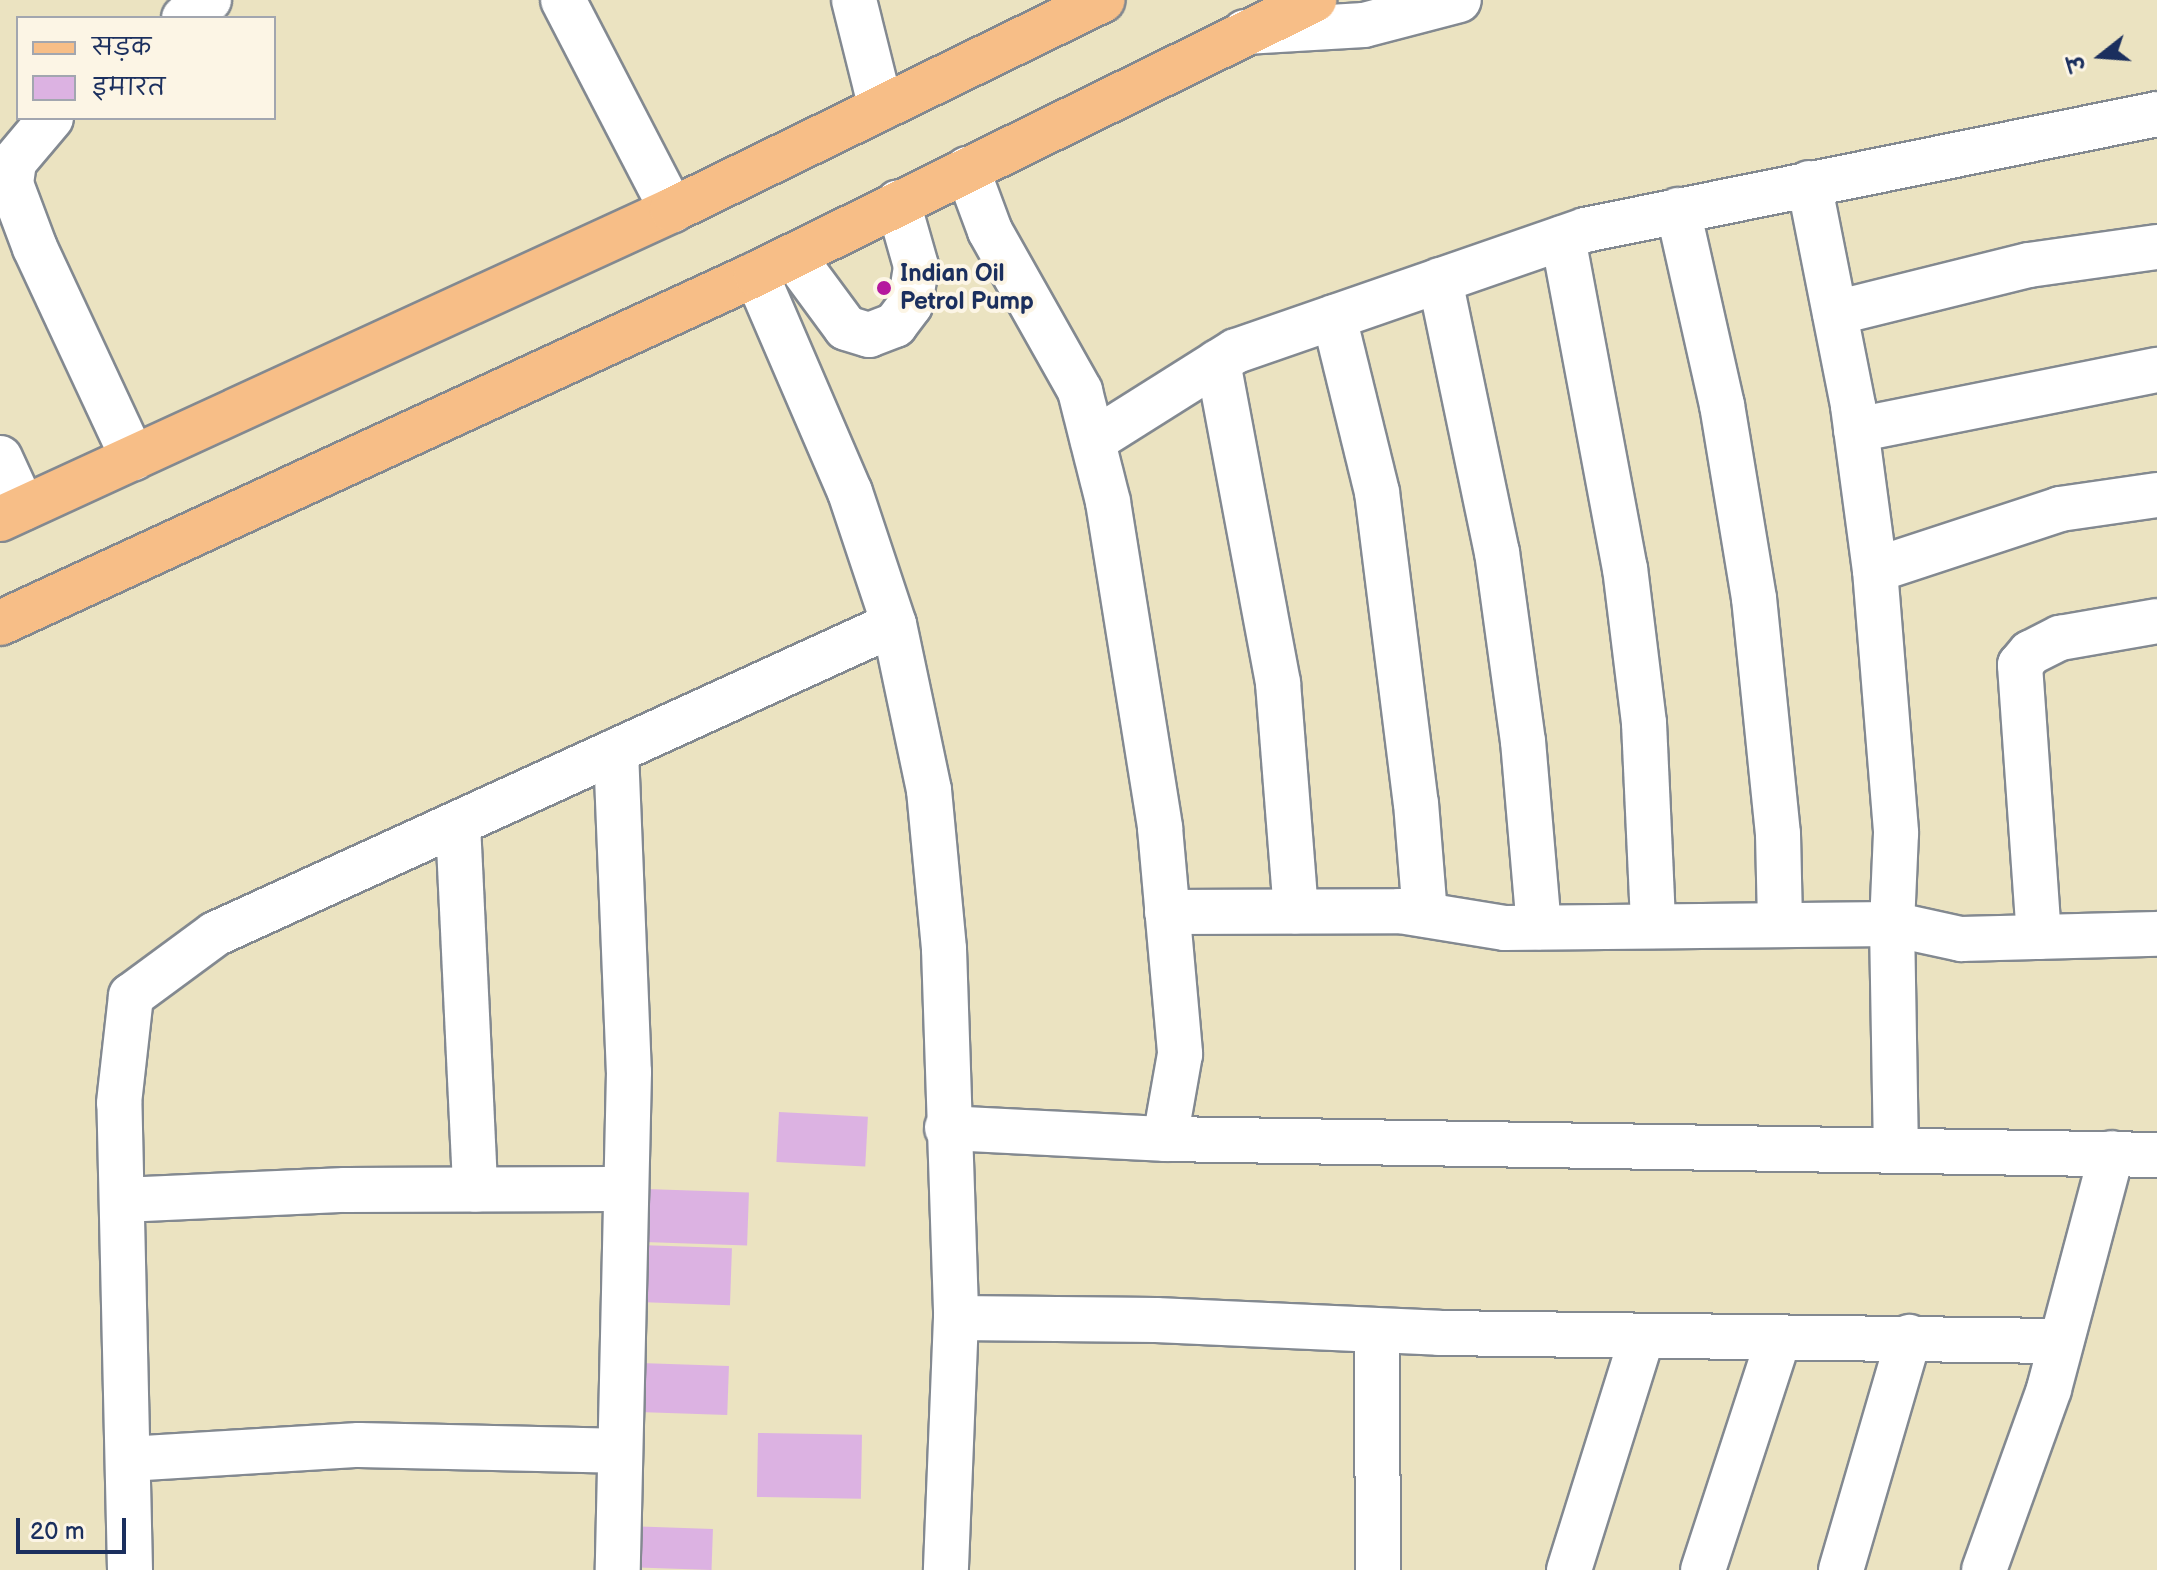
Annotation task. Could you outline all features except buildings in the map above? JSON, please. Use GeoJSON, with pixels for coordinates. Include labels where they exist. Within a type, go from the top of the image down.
{"type":"FeatureCollection","features":[{"type":"Feature","properties":{"kind":"main road"},"geometry":{"type":"LineString","coordinates":[[11,514],[672,210],[1102,0]]}},
{"type":"Feature","properties":{"kind":"main road"},"geometry":{"type":"LineString","coordinates":[[0,623],[774,265],[1314,0]]}},
{"type":"Feature","properties":{"kind":"street"},"geometry":{"type":"LineString","coordinates":[[187,16],[209,0]]}},
{"type":"Feature","properties":{"kind":"street"},"geometry":{"type":"LineString","coordinates":[[563,0],[672,210]]}},
{"type":"Feature","properties":{"kind":"street"},"geometry":{"type":"LineString","coordinates":[[854,0],[881,108]]}},
{"type":"Feature","properties":{"kind":"street"},"geometry":{"type":"LineString","coordinates":[[1245,32],[1364,25],[1459,0]]}},
{"type":"Feature","properties":{"kind":"street"},"geometry":{"type":"LineString","coordinates":[[1093,441],[1236,351],[1563,238],[1678,210],[2157,114]]}},
{"type":"Feature","properties":{"kind":"street"},"geometry":{"type":"LineString","coordinates":[[49,120],[14,162],[5,186],[133,458]]}},
{"type":"Feature","properties":{"kind":"street"},"geometry":{"type":"LineString","coordinates":[[967,169],[990,231],[1080,391],[1093,441],[1121,580],[1160,828],[1180,1054],[1165,1139]]}},
{"type":"Feature","properties":{"kind":"street"},"geometry":{"type":"LineString","coordinates":[[1809,183],[1856,430],[1875,570],[1896,833],[1892,924],[1896,1150]]}},
{"type":"Feature","properties":{"kind":"street"},"geometry":{"type":"LineString","coordinates":[[774,265],[846,328],[869,335],[895,325],[910,305],[916,266],[898,203]]}},
{"type":"Feature","properties":{"kind":"street"},"geometry":{"type":"LineString","coordinates":[[1678,210],[1722,405],[1754,598],[1778,834],[1780,924]]}},
{"type":"Feature","properties":{"kind":"street"},"geometry":{"type":"LineString","coordinates":[[1563,238],[1625,568],[1644,723],[1653,925]]}},
{"type":"Feature","properties":{"kind":"street"},"geometry":{"type":"LineString","coordinates":[[1835,313],[2029,265],[2157,247]]}},
{"type":"Feature","properties":{"kind":"street"},"geometry":{"type":"LineString","coordinates":[[774,265],[894,624],[929,790],[944,949],[947,1128],[956,1318],[946,1570]]}},
{"type":"Feature","properties":{"kind":"street"},"geometry":{"type":"LineString","coordinates":[[1440,280],[1497,552],[1523,741],[1539,927]]}},
{"type":"Feature","properties":{"kind":"street"},"geometry":{"type":"LineString","coordinates":[[1334,317],[1377,492],[1416,803],[1425,915]]}},
{"type":"Feature","properties":{"kind":"street"},"geometry":{"type":"LineString","coordinates":[[1218,362],[1278,683],[1296,911]]}},
{"type":"Feature","properties":{"kind":"street"},"geometry":{"type":"LineString","coordinates":[[1856,430],[2157,370]]}},
{"type":"Feature","properties":{"kind":"street"},"geometry":{"type":"LineString","coordinates":[[0,458],[11,514]]}},
{"type":"Feature","properties":{"kind":"street"},"geometry":{"type":"LineString","coordinates":[[1875,570],[2060,509],[2157,495]]}},
{"type":"Feature","properties":{"kind":"street"},"geometry":{"type":"LineString","coordinates":[[2039,937],[2020,665],[2030,653],[2060,638],[2157,621]]}},
{"type":"Feature","properties":{"kind":"street"},"geometry":{"type":"LineString","coordinates":[[130,1570],[119,1103],[131,996],[215,934],[894,624]]}},
{"type":"Feature","properties":{"kind":"street"},"geometry":{"type":"LineString","coordinates":[[616,751],[629,1072],[618,1570]]}},
{"type":"Feature","properties":{"kind":"street"},"geometry":{"type":"LineString","coordinates":[[458,824],[475,1190]]}},
{"type":"Feature","properties":{"kind":"street"},"geometry":{"type":"LineString","coordinates":[[1167,912],[1296,911],[1425,915],[1505,928],[1892,924],[1961,939],[2157,934]]}},
{"type":"Feature","properties":{"kind":"street"},"geometry":{"type":"LineString","coordinates":[[947,1128],[1165,1139],[2157,1155]]}},
{"type":"Feature","properties":{"kind":"street"},"geometry":{"type":"LineString","coordinates":[[1984,1570],[2061,1341],[2112,1153]]}},
{"type":"Feature","properties":{"kind":"street"},"geometry":{"type":"LineString","coordinates":[[122,1200],[626,1189]]}},
{"type":"Feature","properties":{"kind":"street"},"geometry":{"type":"LineString","coordinates":[[956,1318],[1156,1320],[1377,1331],[1642,1337],[1909,1337],[2061,1341]]}},
{"type":"Feature","properties":{"kind":"street"},"geometry":{"type":"LineString","coordinates":[[1377,1331],[1378,1570]]}},
{"type":"Feature","properties":{"kind":"street"},"geometry":{"type":"LineString","coordinates":[[1569,1570],[1642,1337]]}},
{"type":"Feature","properties":{"kind":"street"},"geometry":{"type":"LineString","coordinates":[[1703,1570],[1779,1337]]}},
{"type":"Feature","properties":{"kind":"street"},"geometry":{"type":"LineString","coordinates":[[1841,1570],[1909,1337]]}},
{"type":"Feature","properties":{"kind":"street"},"geometry":{"type":"LineString","coordinates":[[128,1459],[359,1445],[620,1451]]}},
{"type":"Feature","properties":{"kind":"place","name":"Indian Oil Petrol Pump"},"geometry":{"type":"Point","coordinates":[884,288]}}]}
